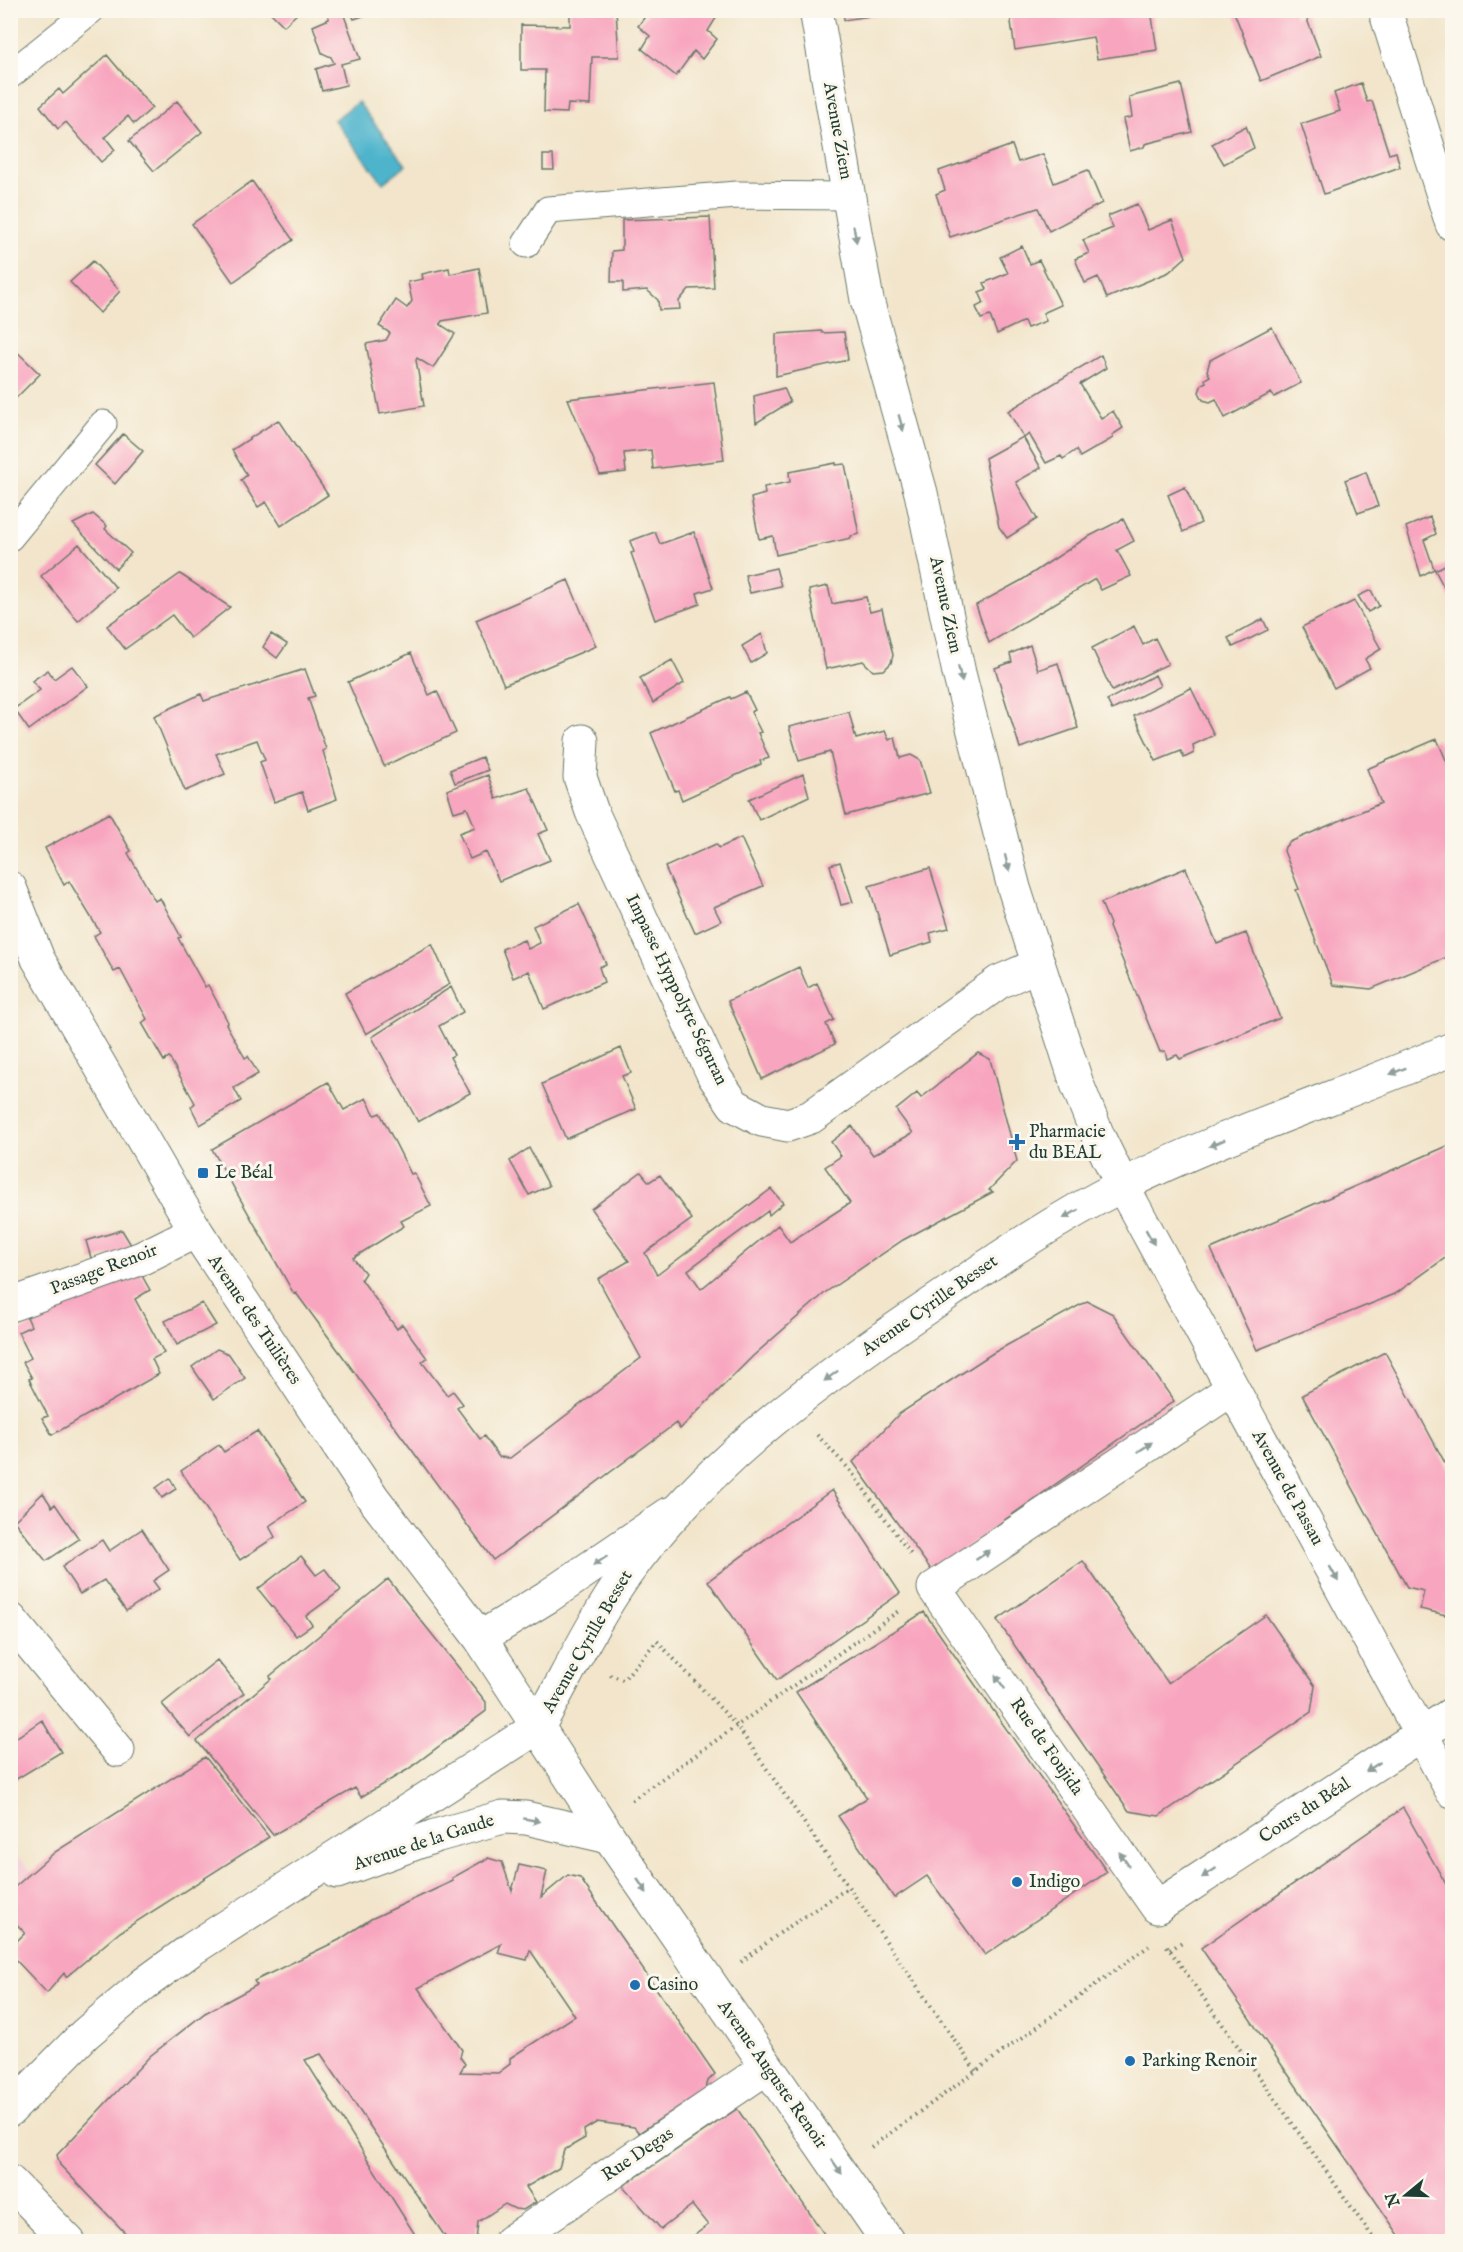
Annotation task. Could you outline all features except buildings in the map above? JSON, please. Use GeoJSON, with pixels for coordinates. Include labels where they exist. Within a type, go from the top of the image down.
{"type":"FeatureCollection","features":[{"type":"Feature","properties":{"kind":"street","name":"Avenue Ziem"},"geometry":{"type":"LineString","coordinates":[[816,10],[867,300],[921,493],[959,673],[1014,888],[1077,1084],[1098,1136],[1122,1185]]}},
{"type":"Feature","properties":{"kind":"street"},"geometry":{"type":"LineString","coordinates":[[1385,10],[1452,224]]}},
{"type":"Feature","properties":{"kind":"street","name":"Impasse Hyppolyte Séguran"},"geometry":{"type":"LineString","coordinates":[[582,741],[580,777],[592,812],[714,1076],[734,1105],[762,1120],[788,1125],[811,1117],[999,982],[1038,965]]}},
{"type":"Feature","properties":{"kind":"street","name":"Avenue des Tuilières"},"geometry":{"type":"LineString","coordinates":[[10,888],[38,959],[196,1231],[373,1498],[480,1638],[538,1727]]}},
{"type":"Feature","properties":{"kind":"street","name":"Avenue Cyrille Besset"},"geometry":{"type":"LineString","coordinates":[[538,1727],[599,1615],[626,1573],[683,1504],[731,1457],[790,1407],[877,1341],[1010,1251],[1122,1185],[1222,1141],[1452,1049]]}},
{"type":"Feature","properties":{"kind":"street","name":"Avenue de Passau"},"geometry":{"type":"LineString","coordinates":[[1122,1185],[1452,1791]]}},
{"type":"Feature","properties":{"kind":"street","name":"Passage Renoir"},"geometry":{"type":"LineString","coordinates":[[10,1305],[142,1258],[196,1231]]}},
{"type":"Feature","properties":{"kind":"street"},"geometry":{"type":"LineString","coordinates":[[934,1588],[1232,1389]]}},
{"type":"Feature","properties":{"kind":"street"},"geometry":{"type":"LineString","coordinates":[[480,1638],[547,1597],[683,1504]]}},
{"type":"Feature","properties":{"kind":"street","name":"Rue de Foujida"},"geometry":{"type":"LineString","coordinates":[[934,1588],[1159,1922]]}},
{"type":"Feature","properties":{"kind":"street"},"geometry":{"type":"LineString","coordinates":[[10,1619],[118,1750]]}},
{"type":"Feature","properties":{"kind":"street","name":"Cours du Béal"},"geometry":{"type":"LineString","coordinates":[[1159,1922],[1452,1714]]}},
{"type":"Feature","properties":{"kind":"street","name":"Avenue Auguste Renoir"},"geometry":{"type":"LineString","coordinates":[[538,1727],[604,1830],[888,2241]]}},
{"type":"Feature","properties":{"kind":"street","name":"Avenue de la Gaude"},"geometry":{"type":"LineString","coordinates":[[10,2110],[84,2034],[144,1984],[192,1949],[538,1727]]}},
{"type":"Feature","properties":{"kind":"street","name":"Avenue de la Gaude"},"geometry":{"type":"LineString","coordinates":[[276,1895],[435,1836],[503,1817],[526,1818],[604,1830]]}},
{"type":"Feature","properties":{"kind":"street","name":"Rue Degas"},"geometry":{"type":"LineString","coordinates":[[510,2241],[766,2067]]}},
{"type":"Feature","properties":{"kind":"street"},"geometry":{"type":"LineString","coordinates":[[10,2182],[69,2241]]}},
{"type":"Feature","properties":{"kind":"lane"},"geometry":{"type":"LineString","coordinates":[[10,75],[92,10]]}},
{"type":"Feature","properties":{"kind":"lane"},"geometry":{"type":"LineString","coordinates":[[526,244],[548,210],[737,195],[848,196]]}},
{"type":"Feature","properties":{"kind":"lane"},"geometry":{"type":"LineString","coordinates":[[10,537],[103,424]]}},
{"type":"Feature","properties":{"kind":"path"},"geometry":{"type":"LineString","coordinates":[[604,1830],[738,1726],[934,1588],[850,1470],[790,1407]]}},
{"type":"Feature","properties":{"kind":"path"},"geometry":{"type":"LineString","coordinates":[[575,1661],[623,1680],[657,1641],[738,1726],[976,2071]]}},
{"type":"Feature","properties":{"kind":"path"},"geometry":{"type":"LineString","coordinates":[[767,1942],[849,1887]]}},
{"type":"Feature","properties":{"kind":"path"},"geometry":{"type":"LineString","coordinates":[[839,2170],[976,2071],[1159,1922],[1376,2241]]}},
{"type":"Feature","properties":{"kind":"shaded area"},"geometry":{"type":"Polygon","coordinates":[[[10,1850],[51,1890],[11,1925],[10,1925],[10,1850]]]}},
{"type":"Feature","properties":{"kind":"water"},"geometry":{"type":"Polygon","coordinates":[[[358,102],[406,165],[383,183],[334,120],[358,102]]]}},
{"type":"Feature","properties":{"kind":"place","name":"Pharmacie du BEAL"},"geometry":{"type":"Point","coordinates":[1017,1142]}},
{"type":"Feature","properties":{"kind":"place","name":"Le Béal"},"geometry":{"type":"Point","coordinates":[203,1173]}},
{"type":"Feature","properties":{"kind":"place","name":"Indigo"},"geometry":{"type":"Point","coordinates":[1017,1882]}},
{"type":"Feature","properties":{"kind":"place","name":"Casino"},"geometry":{"type":"Point","coordinates":[635,1985]}},
{"type":"Feature","properties":{"kind":"place","name":"Parking Renoir"},"geometry":{"type":"Point","coordinates":[1130,2061]}}]}
